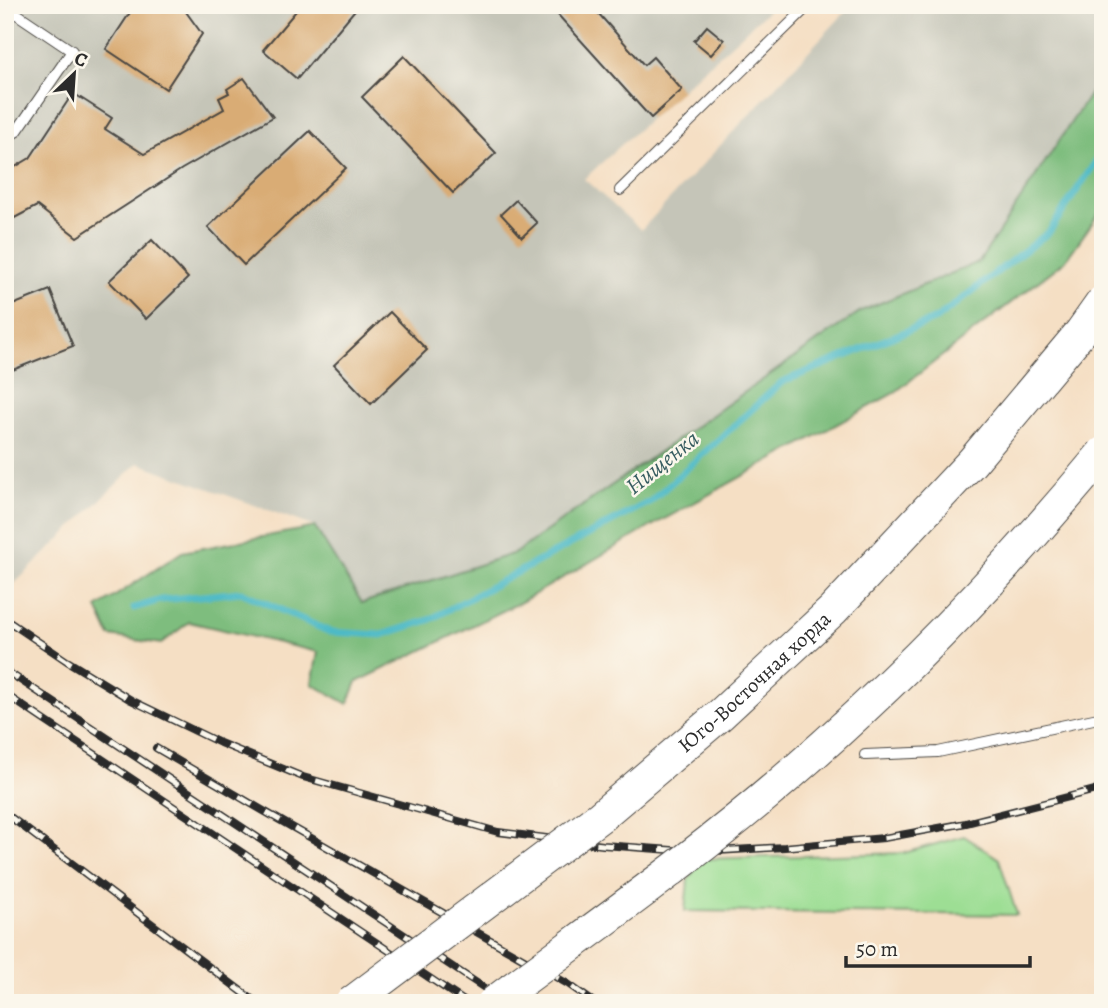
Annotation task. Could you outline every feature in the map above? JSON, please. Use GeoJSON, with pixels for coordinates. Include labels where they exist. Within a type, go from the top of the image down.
{"type":"FeatureCollection","features":[{"type":"Feature","properties":{"kind":"main road","name":"Юго-Восточная хорда"},"geometry":{"type":"LineString","coordinates":[[351,1003],[601,816],[720,715],[833,610],[972,462],[1081,332],[1103,301]]}},
{"type":"Feature","properties":{"kind":"main road"},"geometry":{"type":"LineString","coordinates":[[493,1003],[680,863],[792,773],[916,658],[1052,514],[1103,453]]}},
{"type":"Feature","properties":{"kind":"lane"},"geometry":{"type":"LineString","coordinates":[[620,190],[810,5]]}},
{"type":"Feature","properties":{"kind":"lane"},"geometry":{"type":"LineString","coordinates":[[5,6],[72,51],[17,131],[5,138]]}},
{"type":"Feature","properties":{"kind":"lane"},"geometry":{"type":"LineString","coordinates":[[865,755],[938,752],[1103,717]]}},
{"type":"Feature","properties":{"kind":"shaded area"},"geometry":{"type":"Polygon","coordinates":[[[5,5],[774,5],[584,179],[641,230],[852,5],[1103,5],[1103,74],[979,262],[861,311],[515,553],[362,603],[315,527],[138,463],[7,591],[5,5]]]}},
{"type":"Feature","properties":{"kind":"green space"},"geometry":{"type":"Polygon","coordinates":[[[1103,74],[1103,208],[1065,261],[894,393],[657,523],[521,602],[357,682],[348,704],[312,684],[318,652],[189,622],[161,644],[110,636],[97,608],[182,552],[315,527],[362,603],[515,553],[861,311],[979,262],[1103,74]]]}},
{"type":"Feature","properties":{"kind":"green space"},"geometry":{"type":"Polygon","coordinates":[[[964,836],[999,859],[1017,915],[685,911],[688,880],[702,859],[904,853],[964,836]]]}},
{"type":"Feature","properties":{"kind":"building"},"geometry":{"type":"Polygon","coordinates":[[[135,5],[181,5],[202,34],[166,89],[106,49],[135,5]]]}},
{"type":"Feature","properties":{"kind":"building"},"geometry":{"type":"Polygon","coordinates":[[[301,5],[359,5],[297,79],[263,50],[301,5]]]}},
{"type":"Feature","properties":{"kind":"building"},"geometry":{"type":"Polygon","coordinates":[[[549,5],[591,5],[644,65],[653,57],[682,90],[651,118],[549,5]]]}},
{"type":"Feature","properties":{"kind":"building"},"geometry":{"type":"Polygon","coordinates":[[[707,26],[724,40],[711,55],[694,41],[707,26]]]}},
{"type":"Feature","properties":{"kind":"building"},"geometry":{"type":"Polygon","coordinates":[[[404,56],[496,153],[453,193],[362,97],[404,56]]]}},
{"type":"Feature","properties":{"kind":"building"},"geometry":{"type":"Polygon","coordinates":[[[244,78],[273,117],[182,169],[77,237],[37,206],[5,223],[5,173],[30,158],[73,93],[112,118],[105,129],[144,154],[224,109],[219,98],[229,93],[227,89],[244,78]]]}},
{"type":"Feature","properties":{"kind":"building"},"geometry":{"type":"Polygon","coordinates":[[[310,131],[346,168],[244,265],[208,227],[310,131]]]}},
{"type":"Feature","properties":{"kind":"building"},"geometry":{"type":"Polygon","coordinates":[[[516,200],[537,223],[522,237],[501,214],[516,200]]]}},
{"type":"Feature","properties":{"kind":"building"},"geometry":{"type":"Polygon","coordinates":[[[152,240],[188,278],[146,319],[109,281],[152,240]]]}},
{"type":"Feature","properties":{"kind":"building"},"geometry":{"type":"Polygon","coordinates":[[[50,290],[73,346],[5,373],[5,308],[50,290]]]}},
{"type":"Feature","properties":{"kind":"building"},"geometry":{"type":"Polygon","coordinates":[[[390,312],[427,350],[371,404],[334,365],[390,312]]]}},
{"type":"Feature","properties":{"kind":"waterway","name":"Нищенка"},"geometry":{"type":"LineString","coordinates":[[134,608],[161,600],[241,592],[330,632],[382,635],[429,620],[651,501],[782,382],[936,319],[1049,232],[1103,151]]}},
{"type":"Feature","properties":{"kind":"railway"},"geometry":{"type":"LineString","coordinates":[[5,619],[131,700],[220,743],[303,777],[498,832],[603,845],[699,852],[785,847],[884,838],[966,823],[1103,788]]}},
{"type":"Feature","properties":{"kind":"railway"},"geometry":{"type":"LineString","coordinates":[[5,670],[507,1003]]}},
{"type":"Feature","properties":{"kind":"railway"},"geometry":{"type":"LineString","coordinates":[[5,694],[467,1003]]}},
{"type":"Feature","properties":{"kind":"railway"},"geometry":{"type":"LineString","coordinates":[[156,748],[568,984],[595,1003]]}},
{"type":"Feature","properties":{"kind":"railway"},"geometry":{"type":"LineString","coordinates":[[5,813],[257,1003]]}}]}
